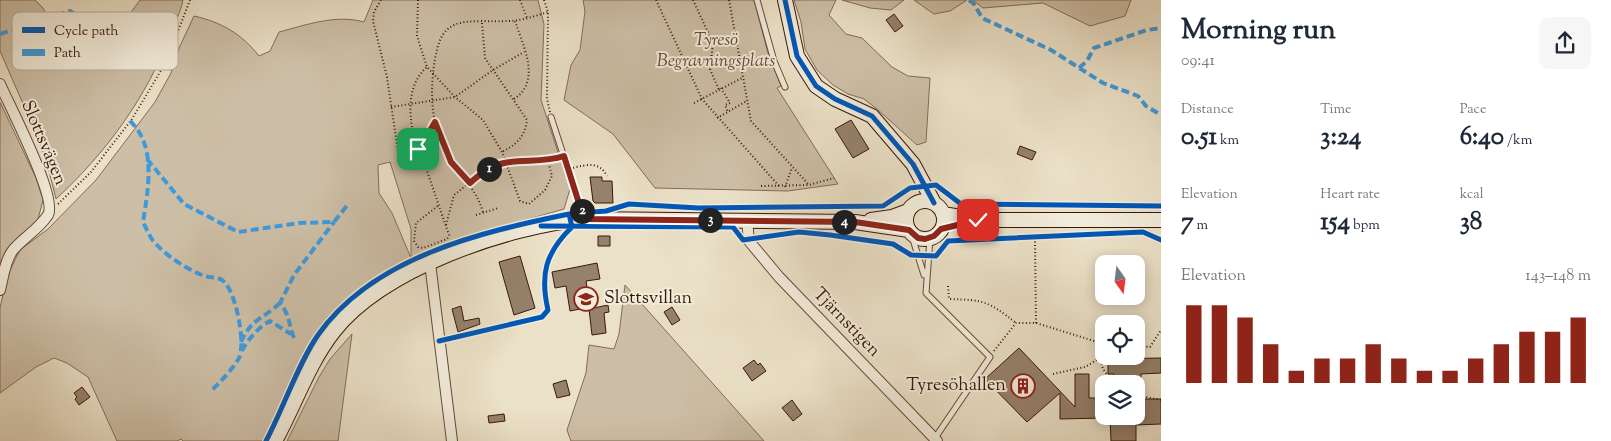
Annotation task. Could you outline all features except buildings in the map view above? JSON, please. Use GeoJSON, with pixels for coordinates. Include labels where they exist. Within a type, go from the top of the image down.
{"type":"FeatureCollection","features":[{"type":"Feature","properties":{"kind":"main road"},"geometry":{"type":"LineString","coordinates":[[785,0],[797,56],[816,86],[835,99],[872,116],[914,164],[934,203],[943,214],[944,220],[941,229]]}},
{"type":"Feature","properties":{"kind":"main road"},"geometry":{"type":"LineString","coordinates":[[910,232],[906,220],[916,187],[914,164]]}},
{"type":"Feature","properties":{"kind":"main road"},"geometry":{"type":"LineString","coordinates":[[275,441],[318,353],[350,311],[381,288],[416,268],[480,244],[542,226],[584,219],[855,222],[892,217],[923,201],[934,203]]}},
{"type":"Feature","properties":{"kind":"main road"},"geometry":{"type":"LineString","coordinates":[[943,214],[978,220],[1161,220]]}},
{"type":"Feature","properties":{"kind":"main road"},"geometry":{"type":"LineString","coordinates":[[855,222],[910,232],[918,238],[930,238],[941,229],[978,220]]}},
{"type":"Feature","properties":{"kind":"street","name":"Slottsvägen"},"geometry":{"type":"LineString","coordinates":[[0,84],[41,175],[49,198],[49,212],[38,229],[12,251],[0,290]]}},
{"type":"Feature","properties":{"kind":"street","name":"Tjärnstigen"},"geometry":{"type":"LineString","coordinates":[[747,220],[750,240],[779,277],[936,440]]}},
{"type":"Feature","properties":{"kind":"street"},"geometry":{"type":"LineString","coordinates":[[430,263],[452,441]]}},
{"type":"Feature","properties":{"kind":"lane"},"geometry":{"type":"LineString","coordinates":[[757,0],[774,61],[785,87]]}},
{"type":"Feature","properties":{"kind":"lane"},"geometry":{"type":"LineString","coordinates":[[551,117],[584,219]]}},
{"type":"Feature","properties":{"kind":"lane"},"geometry":{"type":"LineString","coordinates":[[910,232],[925,278]]}},
{"type":"Feature","properties":{"kind":"lane"},"geometry":{"type":"LineString","coordinates":[[930,238],[925,278],[926,292],[990,357],[936,440]]}},
{"type":"Feature","properties":{"kind":"path"},"geometry":{"type":"LineString","coordinates":[[178,31],[190,0]]}},
{"type":"Feature","properties":{"kind":"path"},"geometry":{"type":"LineString","coordinates":[[381,0],[374,12],[373,21],[382,51],[398,151],[402,156],[426,168],[439,205],[446,225],[449,235],[447,239],[424,248],[418,247],[414,242],[416,223],[439,205]]}},
{"type":"Feature","properties":{"kind":"path"},"geometry":{"type":"LineString","coordinates":[[418,0],[417,36],[427,67],[432,75],[455,97],[483,120],[502,152],[520,201],[529,204],[546,190],[552,176],[548,161]]}},
{"type":"Feature","properties":{"kind":"path"},"geometry":{"type":"LineString","coordinates":[[520,0],[527,18]]}},
{"type":"Feature","properties":{"kind":"path"},"geometry":{"type":"LineString","coordinates":[[544,0],[548,12],[547,99],[551,117]]}},
{"type":"Feature","properties":{"kind":"path"},"geometry":{"type":"LineString","coordinates":[[656,0],[702,98],[717,118],[779,186]]}},
{"type":"Feature","properties":{"kind":"path"},"geometry":{"type":"LineString","coordinates":[[693,0],[713,43],[710,69],[720,89],[730,102],[725,106],[728,112]]}},
{"type":"Feature","properties":{"kind":"path"},"geometry":{"type":"LineString","coordinates":[[729,0],[751,121],[809,185]]}},
{"type":"Feature","properties":{"kind":"path"},"geometry":{"type":"LineString","coordinates":[[483,212],[470,183],[451,162],[435,122],[432,101],[432,75],[441,36],[454,25],[515,20],[548,12]]}},
{"type":"Feature","properties":{"kind":"path"},"geometry":{"type":"LineString","coordinates":[[514,100],[521,95],[528,82],[529,75],[515,20]]}},
{"type":"Feature","properties":{"kind":"path"},"geometry":{"type":"LineString","coordinates":[[482,23],[482,47],[485,58],[527,120],[526,132],[520,140],[502,152]]}},
{"type":"Feature","properties":{"kind":"path"},"geometry":{"type":"LineString","coordinates":[[391,107],[455,97],[492,70],[524,52]]}},
{"type":"Feature","properties":{"kind":"path"},"geometry":{"type":"LineString","coordinates":[[424,153],[416,146],[410,104],[418,77],[427,67]]}},
{"type":"Feature","properties":{"kind":"path"},"geometry":{"type":"LineString","coordinates":[[49,212],[91,172],[132,119],[161,70]]}},
{"type":"Feature","properties":{"kind":"path"},"geometry":{"type":"LineString","coordinates":[[694,103],[743,77]]}},
{"type":"Feature","properties":{"kind":"path"},"geometry":{"type":"LineString","coordinates":[[717,118],[747,101]]}},
{"type":"Feature","properties":{"kind":"path"},"geometry":{"type":"LineString","coordinates":[[418,165],[424,153],[426,138],[435,122]]}},
{"type":"Feature","properties":{"kind":"path"},"geometry":{"type":"LineString","coordinates":[[446,225],[454,195],[483,172],[505,163],[548,161],[564,156]]}},
{"type":"Feature","properties":{"kind":"path"},"geometry":{"type":"LineString","coordinates":[[568,169],[594,164],[603,168],[607,176]]}},
{"type":"Feature","properties":{"kind":"path"},"geometry":{"type":"LineString","coordinates":[[785,187],[792,167]]}},
{"type":"Feature","properties":{"kind":"path"},"geometry":{"type":"LineString","coordinates":[[761,186],[809,185],[834,178]]}},
{"type":"Feature","properties":{"kind":"path"},"geometry":{"type":"LineString","coordinates":[[476,215],[498,208]]}},
{"type":"Feature","properties":{"kind":"path"},"geometry":{"type":"LineString","coordinates":[[1025,239],[1038,238],[1036,323]]}},
{"type":"Feature","properties":{"kind":"path"},"geometry":{"type":"LineString","coordinates":[[948,286],[950,300],[978,300],[992,304],[1016,324],[1036,323],[1095,341]]}},
{"type":"Feature","properties":{"kind":"path"},"geometry":{"type":"LineString","coordinates":[[990,357],[1016,324]]}},
{"type":"Feature","properties":{"kind":"path"},"geometry":{"type":"LineString","coordinates":[[1145,347],[1150,347],[1161,330]]}},
{"type":"Feature","properties":{"kind":"path"},"geometry":{"type":"LineString","coordinates":[[1053,374],[1085,367],[1095,361]]}},
{"type":"Feature","properties":{"kind":"path"},"geometry":{"type":"LineString","coordinates":[[1145,396],[1161,400]]}},
{"type":"Feature","properties":{"kind":"green space"},"geometry":{"type":"Polygon","coordinates":[[[0,0],[35,0],[45,12],[12,12],[12,70],[154,70],[137,102],[108,143],[92,163],[56,199],[47,163],[38,138],[0,51],[0,0]]]}},
{"type":"Feature","properties":{"kind":"green space"},"geometry":{"type":"Polygon","coordinates":[[[140,0],[183,0],[178,14],[178,12],[131,12],[140,0]]]}},
{"type":"Feature","properties":{"kind":"green space"},"geometry":{"type":"Polygon","coordinates":[[[373,0],[538,0],[544,24],[541,100],[570,189],[564,209],[497,228],[427,252],[393,268],[363,286],[336,308],[314,335],[262,441],[183,441],[181,439],[177,441],[117,441],[88,377],[67,363],[54,358],[36,367],[0,393],[0,308],[7,276],[20,250],[48,229],[96,180],[155,102],[172,70],[178,70],[178,52],[194,16],[222,25],[238,35],[259,56],[270,51],[279,32],[332,20],[364,22],[373,0]],[[390,162],[378,165],[379,193],[392,213],[411,258],[411,229],[390,162]]]}},
{"type":"Feature","properties":{"kind":"green space","name":"Tyresö Begravningsplats"},"geometry":{"type":"Polygon","coordinates":[[[583,0],[754,0],[768,53],[781,86],[777,88],[838,184],[788,191],[655,188],[613,134],[564,100],[571,65],[580,50],[585,11],[583,0]]]}},
{"type":"Feature","properties":{"kind":"green space"},"geometry":{"type":"Polygon","coordinates":[[[794,0],[836,0],[829,15],[846,34],[862,38],[892,67],[908,76],[930,78],[926,142],[917,145],[864,99],[848,94],[833,85],[817,70],[805,49],[801,22],[794,0]]]}},
{"type":"Feature","properties":{"kind":"green space"},"geometry":{"type":"Polygon","coordinates":[[[842,0],[904,0],[891,10],[870,8],[842,0]]]}},
{"type":"Feature","properties":{"kind":"green space"},"geometry":{"type":"Polygon","coordinates":[[[914,0],[967,0],[950,11],[934,14],[914,0]]]}},
{"type":"Feature","properties":{"kind":"green space"},"geometry":{"type":"Polygon","coordinates":[[[973,0],[1131,0],[1125,16],[1090,26],[1043,3],[983,8],[973,0]]]}},
{"type":"Feature","properties":{"kind":"green space"},"geometry":{"type":"Polygon","coordinates":[[[0,102],[36,178],[43,200],[36,227],[0,269],[0,102]]]}},
{"type":"Feature","properties":{"kind":"green space"},"geometry":{"type":"Polygon","coordinates":[[[625,285],[764,441],[571,441],[567,430],[586,373],[589,345],[614,349],[619,334],[625,285]]]}},
{"type":"Feature","properties":{"kind":"green space"},"geometry":{"type":"Polygon","coordinates":[[[352,334],[338,441],[287,441],[319,377],[330,359],[352,334]]]}},
{"type":"Feature","properties":{"kind":"marked path"},"geometry":{"type":"LineString","coordinates":[[969,0],[974,4],[982,18],[1051,50],[1103,83],[1138,96],[1146,106],[1161,115]]}},
{"type":"Feature","properties":{"kind":"marked path"},"geometry":{"type":"LineString","coordinates":[[67,12],[72,12]]}},
{"type":"Feature","properties":{"kind":"marked path"},"geometry":{"type":"LineString","coordinates":[[1079,68],[1087,61],[1094,48],[1147,30],[1161,28]]}},
{"type":"Feature","properties":{"kind":"marked path"},"geometry":{"type":"LineString","coordinates":[[0,34],[12,30]]}},
{"type":"Feature","properties":{"kind":"marked path"},"geometry":{"type":"LineString","coordinates":[[130,121],[139,131],[147,156],[148,183],[143,222],[149,235],[161,249],[178,262],[202,275],[224,281],[233,299],[241,331],[241,351],[239,358],[230,371],[212,390]]}},
{"type":"Feature","properties":{"kind":"marked path"},"geometry":{"type":"LineString","coordinates":[[147,159],[184,204],[238,232],[299,223],[334,222],[349,203]]}},
{"type":"Feature","properties":{"kind":"marked path"},"geometry":{"type":"LineString","coordinates":[[294,338],[288,317],[280,303],[294,275],[334,222]]}},
{"type":"Feature","properties":{"kind":"marked path"},"geometry":{"type":"LineString","coordinates":[[241,342],[249,328],[280,303]]}},
{"type":"Feature","properties":{"kind":"marked path"},"geometry":{"type":"LineString","coordinates":[[242,351],[254,334],[270,321],[291,334]]}},
{"type":"Feature","properties":{"kind":"cycle path"},"geometry":{"type":"LineString","coordinates":[[785,0],[797,56],[816,86],[835,99],[872,116],[913,164],[934,203]]}},
{"type":"Feature","properties":{"kind":"cycle path"},"geometry":{"type":"LineString","coordinates":[[439,341],[542,317],[548,310],[545,286],[547,265],[550,255],[572,227],[569,214],[606,211],[629,204],[699,208],[883,206],[910,188],[936,185],[961,204],[1161,206]]}},
{"type":"Feature","properties":{"kind":"cycle path"},"geometry":{"type":"LineString","coordinates":[[266,441],[304,359],[318,335],[341,308],[368,286],[398,267],[431,252],[500,230],[569,214]]}},
{"type":"Feature","properties":{"kind":"cycle path"},"geometry":{"type":"LineString","coordinates":[[541,226],[733,227],[743,240],[799,232],[893,244],[911,255],[936,256],[948,241],[1143,232],[1161,240]]}},
{"type":"Feature","properties":{"kind":"place","name":"Slottsvillan"},"geometry":{"type":"Point","coordinates":[586,299]}},
{"type":"Feature","properties":{"kind":"place","name":"Tyresöhallen"},"geometry":{"type":"Point","coordinates":[1023,386]}},
{"type":"Feature","properties":{"kind":"route"},"geometry":{"type":"LineString","coordinates":[[418,149],[424,153],[426,138],[435,122],[451,162],[470,183],[483,172],[505,163],[548,161],[564,156],[584,219],[855,222],[909,230],[918,238],[925,239],[938,234],[941,229],[978,220]]}}]}
